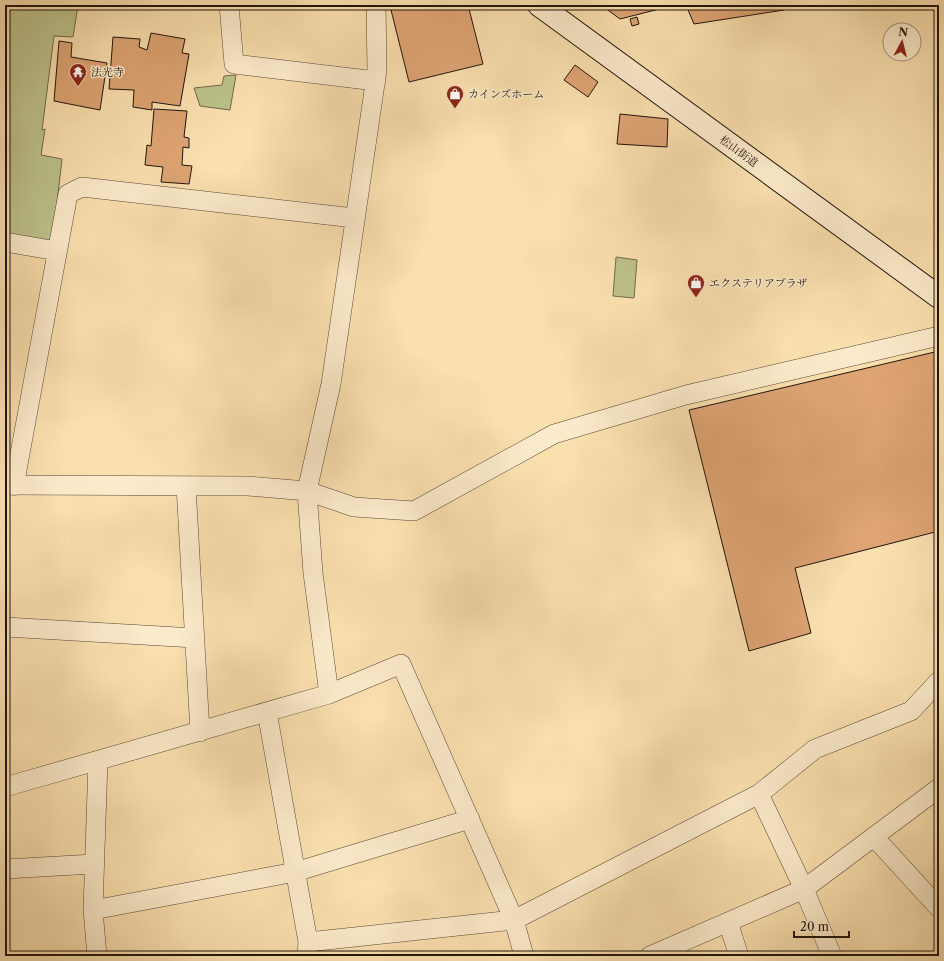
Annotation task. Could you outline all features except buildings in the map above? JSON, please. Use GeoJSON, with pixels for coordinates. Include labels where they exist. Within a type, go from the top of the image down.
{"type":"FeatureCollection","features":[{"type":"Feature","properties":{"kind":"main road","name":"松山街道"},"geometry":{"type":"LineString","coordinates":[[539,5],[939,297]]}},
{"type":"Feature","properties":{"kind":"street"},"geometry":{"type":"LineString","coordinates":[[229,5],[234,64],[376,81]]}},
{"type":"Feature","properties":{"kind":"street"},"geometry":{"type":"LineString","coordinates":[[329,694],[313,573],[307,491],[331,384],[354,218],[376,81],[376,5]]}},
{"type":"Feature","properties":{"kind":"street"},"geometry":{"type":"LineString","coordinates":[[354,218],[82,187],[68,194],[9,485],[248,486],[307,491],[354,506],[414,511],[554,434],[686,395],[939,336]]}},
{"type":"Feature","properties":{"kind":"street"},"geometry":{"type":"LineString","coordinates":[[5,242],[57,251]]}},
{"type":"Feature","properties":{"kind":"street"},"geometry":{"type":"LineString","coordinates":[[186,486],[200,732]]}},
{"type":"Feature","properties":{"kind":"street"},"geometry":{"type":"LineString","coordinates":[[5,627],[195,638]]}},
{"type":"Feature","properties":{"kind":"street"},"geometry":{"type":"LineString","coordinates":[[5,787],[329,694],[401,664],[514,920],[524,956]]}},
{"type":"Feature","properties":{"kind":"street"},"geometry":{"type":"LineString","coordinates":[[267,712],[308,949],[514,920],[759,794],[814,749],[911,711],[939,680]]}},
{"type":"Feature","properties":{"kind":"street"},"geometry":{"type":"LineString","coordinates":[[97,956],[93,910],[98,761]]}},
{"type":"Feature","properties":{"kind":"street"},"geometry":{"type":"LineString","coordinates":[[650,956],[804,889],[939,788]]}},
{"type":"Feature","properties":{"kind":"street"},"geometry":{"type":"LineString","coordinates":[[759,794],[804,889],[832,956]]}},
{"type":"Feature","properties":{"kind":"street"},"geometry":{"type":"LineString","coordinates":[[93,910],[295,872],[470,819]]}},
{"type":"Feature","properties":{"kind":"street"},"geometry":{"type":"LineString","coordinates":[[874,837],[939,908]]}},
{"type":"Feature","properties":{"kind":"street"},"geometry":{"type":"LineString","coordinates":[[5,868],[94,864]]}},
{"type":"Feature","properties":{"kind":"street"},"geometry":{"type":"LineString","coordinates":[[728,922],[739,956]]}},
{"type":"Feature","properties":{"kind":"green space"},"geometry":{"type":"Polygon","coordinates":[[[5,5],[78,5],[73,37],[54,36],[42,130],[45,129],[41,155],[62,159],[53,237],[48,242],[5,237],[5,5]]]}},
{"type":"Feature","properties":{"kind":"green space"},"geometry":{"type":"Polygon","coordinates":[[[236,75],[230,110],[200,106],[194,88],[222,85],[224,76],[236,75]]]}},
{"type":"Feature","properties":{"kind":"green space"},"geometry":{"type":"Polygon","coordinates":[[[616,257],[637,260],[634,298],[613,296],[616,257]]]}},
{"type":"Feature","properties":{"kind":"place","name":"法光寺"},"geometry":{"type":"Point","coordinates":[78,87]}},
{"type":"Feature","properties":{"kind":"place","name":"カインズホーム"},"geometry":{"type":"Point","coordinates":[455,109]}},
{"type":"Feature","properties":{"kind":"place","name":"エクステリアプラザ"},"geometry":{"type":"Point","coordinates":[696,298]}}]}
